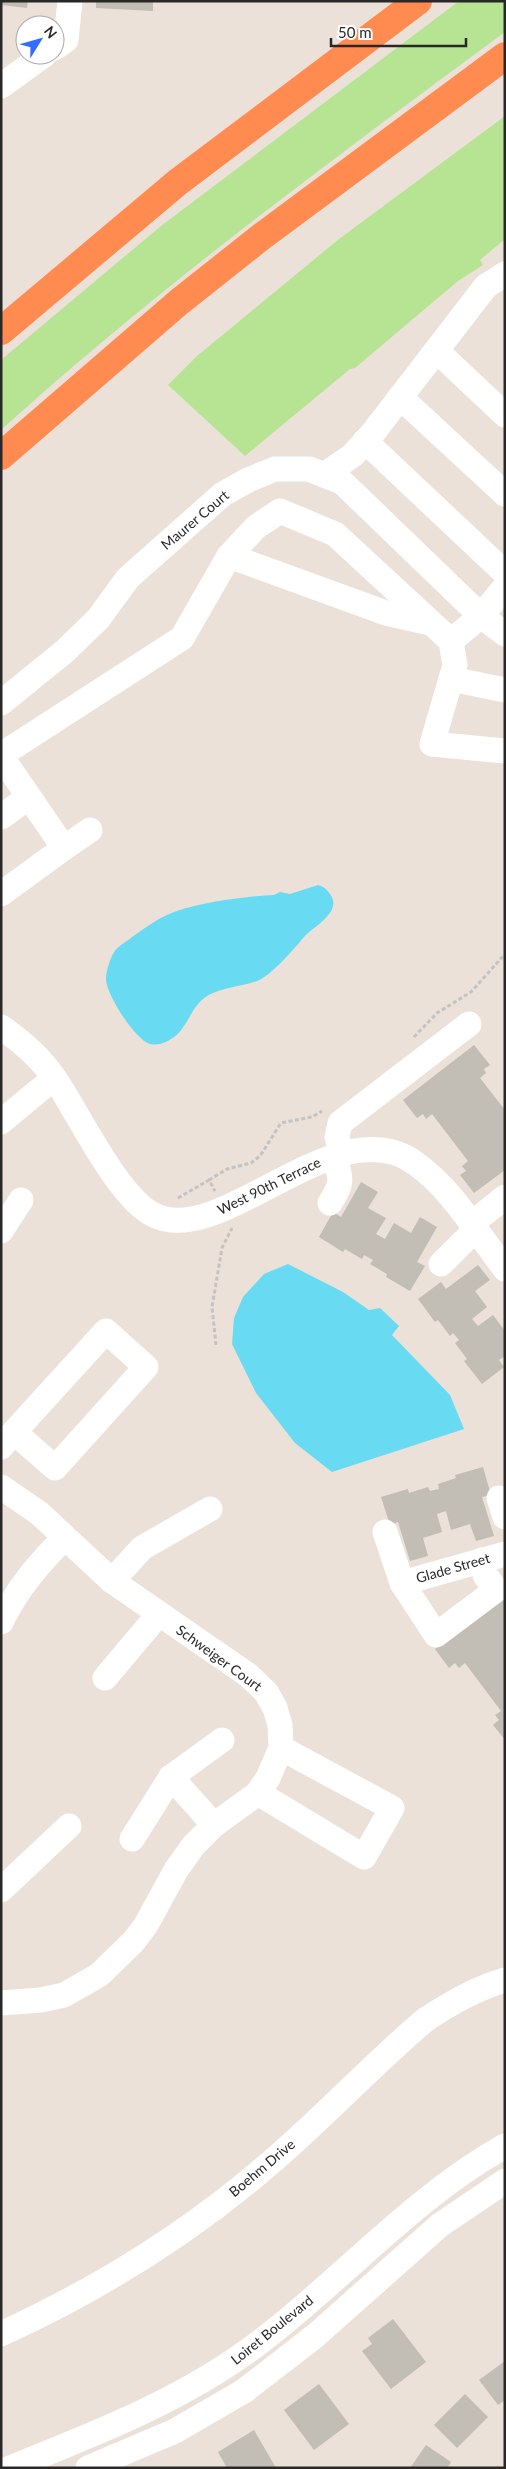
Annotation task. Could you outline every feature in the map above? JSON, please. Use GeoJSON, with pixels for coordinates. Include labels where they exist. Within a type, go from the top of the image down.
{"type":"FeatureCollection","features":[{"type":"Feature","properties":{"kind":"highway"},"geometry":{"type":"LineString","coordinates":[[1,332],[178,182],[418,1]]}},
{"type":"Feature","properties":{"kind":"highway"},"geometry":{"type":"LineString","coordinates":[[1,456],[171,308],[261,237],[505,56]]}},
{"type":"Feature","properties":{"kind":"street"},"geometry":{"type":"LineString","coordinates":[[65,41],[70,1]]}},
{"type":"Feature","properties":{"kind":"street"},"geometry":{"type":"LineString","coordinates":[[1,86],[30,65]]}},
{"type":"Feature","properties":{"kind":"street"},"geometry":{"type":"LineString","coordinates":[[324,475],[352,455],[365,441],[486,286],[505,274]]}},
{"type":"Feature","properties":{"kind":"street"},"geometry":{"type":"LineString","coordinates":[[437,350],[505,415]]}},
{"type":"Feature","properties":{"kind":"street"},"geometry":{"type":"LineString","coordinates":[[400,397],[505,494]]}},
{"type":"Feature","properties":{"kind":"street"},"geometry":{"type":"LineString","coordinates":[[365,441],[505,573]]}},
{"type":"Feature","properties":{"kind":"street","name":"Maurer Court"},"geometry":{"type":"LineString","coordinates":[[1,703],[65,651],[98,619],[128,578],[224,494],[248,480],[275,469],[310,469],[342,482],[357,494],[481,616],[505,634]]}},
{"type":"Feature","properties":{"kind":"street"},"geometry":{"type":"LineString","coordinates":[[64,848],[1,756],[182,638],[229,556],[256,527],[280,511],[335,534],[451,641],[455,666],[432,744],[505,751]]}},
{"type":"Feature","properties":{"kind":"street"},"geometry":{"type":"LineString","coordinates":[[229,556],[386,613],[433,624]]}},
{"type":"Feature","properties":{"kind":"street"},"geometry":{"type":"LineString","coordinates":[[451,641],[481,616],[505,587]]}},
{"type":"Feature","properties":{"kind":"street"},"geometry":{"type":"LineString","coordinates":[[451,679],[505,690]]}},
{"type":"Feature","properties":{"kind":"street"},"geometry":{"type":"LineString","coordinates":[[1,817],[30,797]]}},
{"type":"Feature","properties":{"kind":"street"},"geometry":{"type":"LineString","coordinates":[[1,894],[90,830]]}},
{"type":"Feature","properties":{"kind":"street"},"geometry":{"type":"LineString","coordinates":[[330,1203],[341,1187],[342,1177],[337,1137],[340,1123],[469,1024]]}},
{"type":"Feature","properties":{"kind":"street"},"geometry":{"type":"LineString","coordinates":[[1,1027],[33,1050],[54,1078],[1,1122]]}},
{"type":"Feature","properties":{"kind":"street","name":"West 90th Terrace"},"geometry":{"type":"LineString","coordinates":[[54,1078],[121,1184],[141,1207],[154,1216],[181,1221],[204,1217],[338,1156],[380,1151],[413,1161],[439,1181],[505,1269]]}},
{"type":"Feature","properties":{"kind":"street"},"geometry":{"type":"LineString","coordinates":[[441,1264],[473,1227],[505,1197]]}},
{"type":"Feature","properties":{"kind":"street"},"geometry":{"type":"LineString","coordinates":[[1,1231],[20,1200]]}},
{"type":"Feature","properties":{"kind":"street"},"geometry":{"type":"LineString","coordinates":[[106,1331],[146,1367],[55,1468],[8,1439],[106,1331]]}},
{"type":"Feature","properties":{"kind":"street","name":"Schweiger Court"},"geometry":{"type":"LineString","coordinates":[[1,1487],[39,1513],[112,1581],[158,1615],[248,1675],[266,1692],[275,1708],[280,1725],[281,1748],[268,1778],[258,1793],[214,1825],[193,1846],[176,1870],[146,1925],[133,1942],[99,1975],[64,1995],[41,2000],[1,2003]]}},
{"type":"Feature","properties":{"kind":"street"},"geometry":{"type":"LineString","coordinates":[[112,1581],[142,1548],[210,1510]]}},
{"type":"Feature","properties":{"kind":"street"},"geometry":{"type":"LineString","coordinates":[[385,1532],[402,1583],[436,1636],[496,1590],[485,1575],[493,1557]]}},
{"type":"Feature","properties":{"kind":"street"},"geometry":{"type":"LineString","coordinates":[[1,1622],[7,1594],[30,1574],[64,1538]]}},
{"type":"Feature","properties":{"kind":"street","name":"Glade Street"},"geometry":{"type":"LineString","coordinates":[[402,1583],[493,1557]]}},
{"type":"Feature","properties":{"kind":"street"},"geometry":{"type":"LineString","coordinates":[[105,1678],[158,1615]]}},
{"type":"Feature","properties":{"kind":"street"},"geometry":{"type":"LineString","coordinates":[[132,1839],[171,1777],[222,1740]]}},
{"type":"Feature","properties":{"kind":"street"},"geometry":{"type":"LineString","coordinates":[[258,1793],[364,1857],[392,1808],[281,1748]]}},
{"type":"Feature","properties":{"kind":"street"},"geometry":{"type":"LineString","coordinates":[[171,1777],[214,1825]]}},
{"type":"Feature","properties":{"kind":"street"},"geometry":{"type":"LineString","coordinates":[[1,1890],[69,1826]]}},
{"type":"Feature","properties":{"kind":"street","name":"Boehm Drive"},"geometry":{"type":"LineString","coordinates":[[1,2334],[109,2278],[190,2226],[268,2165],[425,2020],[454,2001],[481,1987],[505,1980]]}},
{"type":"Feature","properties":{"kind":"street","name":"Loiret Boulevard"},"geometry":{"type":"LineString","coordinates":[[10,2468],[115,2426],[173,2398],[227,2366],[296,2312],[422,2201],[463,2172],[505,2146]]}},
{"type":"Feature","properties":{"kind":"street"},"geometry":{"type":"LineString","coordinates":[[88,2468],[175,2430],[217,2408],[244,2391],[315,2336],[440,2225],[505,2181]]}},
{"type":"Feature","properties":{"kind":"street"},"geometry":{"type":"LineString","coordinates":[[296,2312],[315,2336]]}},
{"type":"Feature","properties":{"kind":"path"},"geometry":{"type":"LineString","coordinates":[[409,1041],[436,1013],[471,992],[505,954]]}},
{"type":"Feature","properties":{"kind":"path"},"geometry":{"type":"LineString","coordinates":[[175,1200],[227,1169],[251,1163],[260,1156],[281,1123],[312,1117],[328,1106]]}},
{"type":"Feature","properties":{"kind":"path"},"geometry":{"type":"LineString","coordinates":[[209,1180],[224,1208],[232,1229],[222,1248],[212,1307],[216,1345]]}},
{"type":"Feature","properties":{"kind":"green space"},"geometry":{"type":"Polygon","coordinates":[[[459,1],[505,1],[505,32],[312,176],[185,274],[61,377],[1,430],[1,360],[161,226],[459,1]]]}},
{"type":"Feature","properties":{"kind":"green space"},"geometry":{"type":"Polygon","coordinates":[[[505,116],[505,239],[480,260],[483,265],[458,281],[355,368],[350,369],[245,456],[168,385],[197,356],[339,239],[505,116]]]}},
{"type":"Feature","properties":{"kind":"water"},"geometry":{"type":"Polygon","coordinates":[[[318,885],[328,891],[333,901],[333,907],[326,918],[304,937],[282,962],[263,978],[207,996],[197,1005],[179,1033],[169,1040],[160,1044],[150,1044],[144,1041],[130,1026],[116,1006],[106,980],[113,954],[149,925],[167,915],[190,907],[249,897],[274,895],[280,892],[290,894],[318,885]]]}},
{"type":"Feature","properties":{"kind":"water"},"geometry":{"type":"Polygon","coordinates":[[[288,1264],[343,1292],[369,1310],[380,1308],[399,1326],[392,1335],[450,1395],[464,1429],[332,1472],[295,1443],[256,1393],[232,1344],[234,1318],[243,1297],[264,1274],[288,1264]]]}},
{"type":"Feature","properties":{"kind":"building"},"geometry":{"type":"Polygon","coordinates":[[[1,1],[28,1],[27,8],[1,5],[1,1]]]}},
{"type":"Feature","properties":{"kind":"building"},"geometry":{"type":"Polygon","coordinates":[[[96,1],[153,1],[153,11],[96,8],[96,1]]]}},
{"type":"Feature","properties":{"kind":"building"},"geometry":{"type":"Polygon","coordinates":[[[474,1045],[490,1065],[484,1069],[486,1073],[480,1078],[505,1110],[505,1170],[474,1193],[460,1175],[466,1171],[462,1166],[468,1161],[432,1114],[426,1119],[423,1114],[417,1118],[403,1100],[474,1045]]]}},
{"type":"Feature","properties":{"kind":"building"},"geometry":{"type":"Polygon","coordinates":[[[361,1182],[378,1192],[368,1208],[386,1218],[376,1234],[385,1239],[394,1223],[411,1233],[420,1217],[437,1227],[417,1262],[425,1266],[410,1291],[386,1277],[387,1274],[370,1264],[373,1260],[364,1255],[362,1259],[345,1249],[343,1252],[319,1237],[333,1212],[341,1217],[361,1182]]]}},
{"type":"Feature","properties":{"kind":"building"},"geometry":{"type":"Polygon","coordinates":[[[478,1265],[490,1280],[475,1291],[487,1307],[472,1319],[478,1326],[493,1315],[505,1331],[505,1356],[499,1360],[504,1367],[482,1384],[464,1361],[467,1359],[455,1343],[459,1340],[453,1333],[450,1336],[438,1320],[435,1322],[418,1299],[441,1282],[446,1289],[478,1265]]]}},
{"type":"Feature","properties":{"kind":"building"},"geometry":{"type":"Polygon","coordinates":[[[483,1467],[491,1495],[482,1497],[494,1536],[476,1541],[470,1524],[451,1530],[446,1511],[437,1514],[442,1532],[423,1538],[428,1556],[410,1561],[398,1522],[390,1525],[381,1497],[408,1489],[409,1493],[428,1487],[430,1491],[439,1489],[438,1484],[456,1478],[455,1475],[483,1467]]]}},
{"type":"Feature","properties":{"kind":"building"},"geometry":{"type":"Polygon","coordinates":[[[505,1596],[505,1740],[493,1725],[499,1720],[495,1715],[501,1711],[465,1663],[459,1668],[455,1663],[449,1668],[435,1649],[505,1596]]]}},
{"type":"Feature","properties":{"kind":"building"},"geometry":{"type":"Polygon","coordinates":[[[393,2319],[426,2362],[391,2389],[362,2351],[372,2344],[368,2338],[393,2319]]]}},
{"type":"Feature","properties":{"kind":"building"},"geometry":{"type":"Polygon","coordinates":[[[505,2361],[505,2400],[498,2405],[479,2380],[505,2361]]]}},
{"type":"Feature","properties":{"kind":"building"},"geometry":{"type":"Polygon","coordinates":[[[319,2384],[349,2424],[314,2450],[284,2410],[319,2384]]]}},
{"type":"Feature","properties":{"kind":"building"},"geometry":{"type":"Polygon","coordinates":[[[465,2394],[488,2417],[457,2448],[434,2425],[465,2394]]]}},
{"type":"Feature","properties":{"kind":"building"},"geometry":{"type":"Polygon","coordinates":[[[254,2430],[276,2468],[227,2468],[218,2452],[254,2430]]]}},
{"type":"Feature","properties":{"kind":"building"},"geometry":{"type":"Polygon","coordinates":[[[426,2445],[451,2462],[447,2468],[410,2468],[426,2445]]]}}]}
